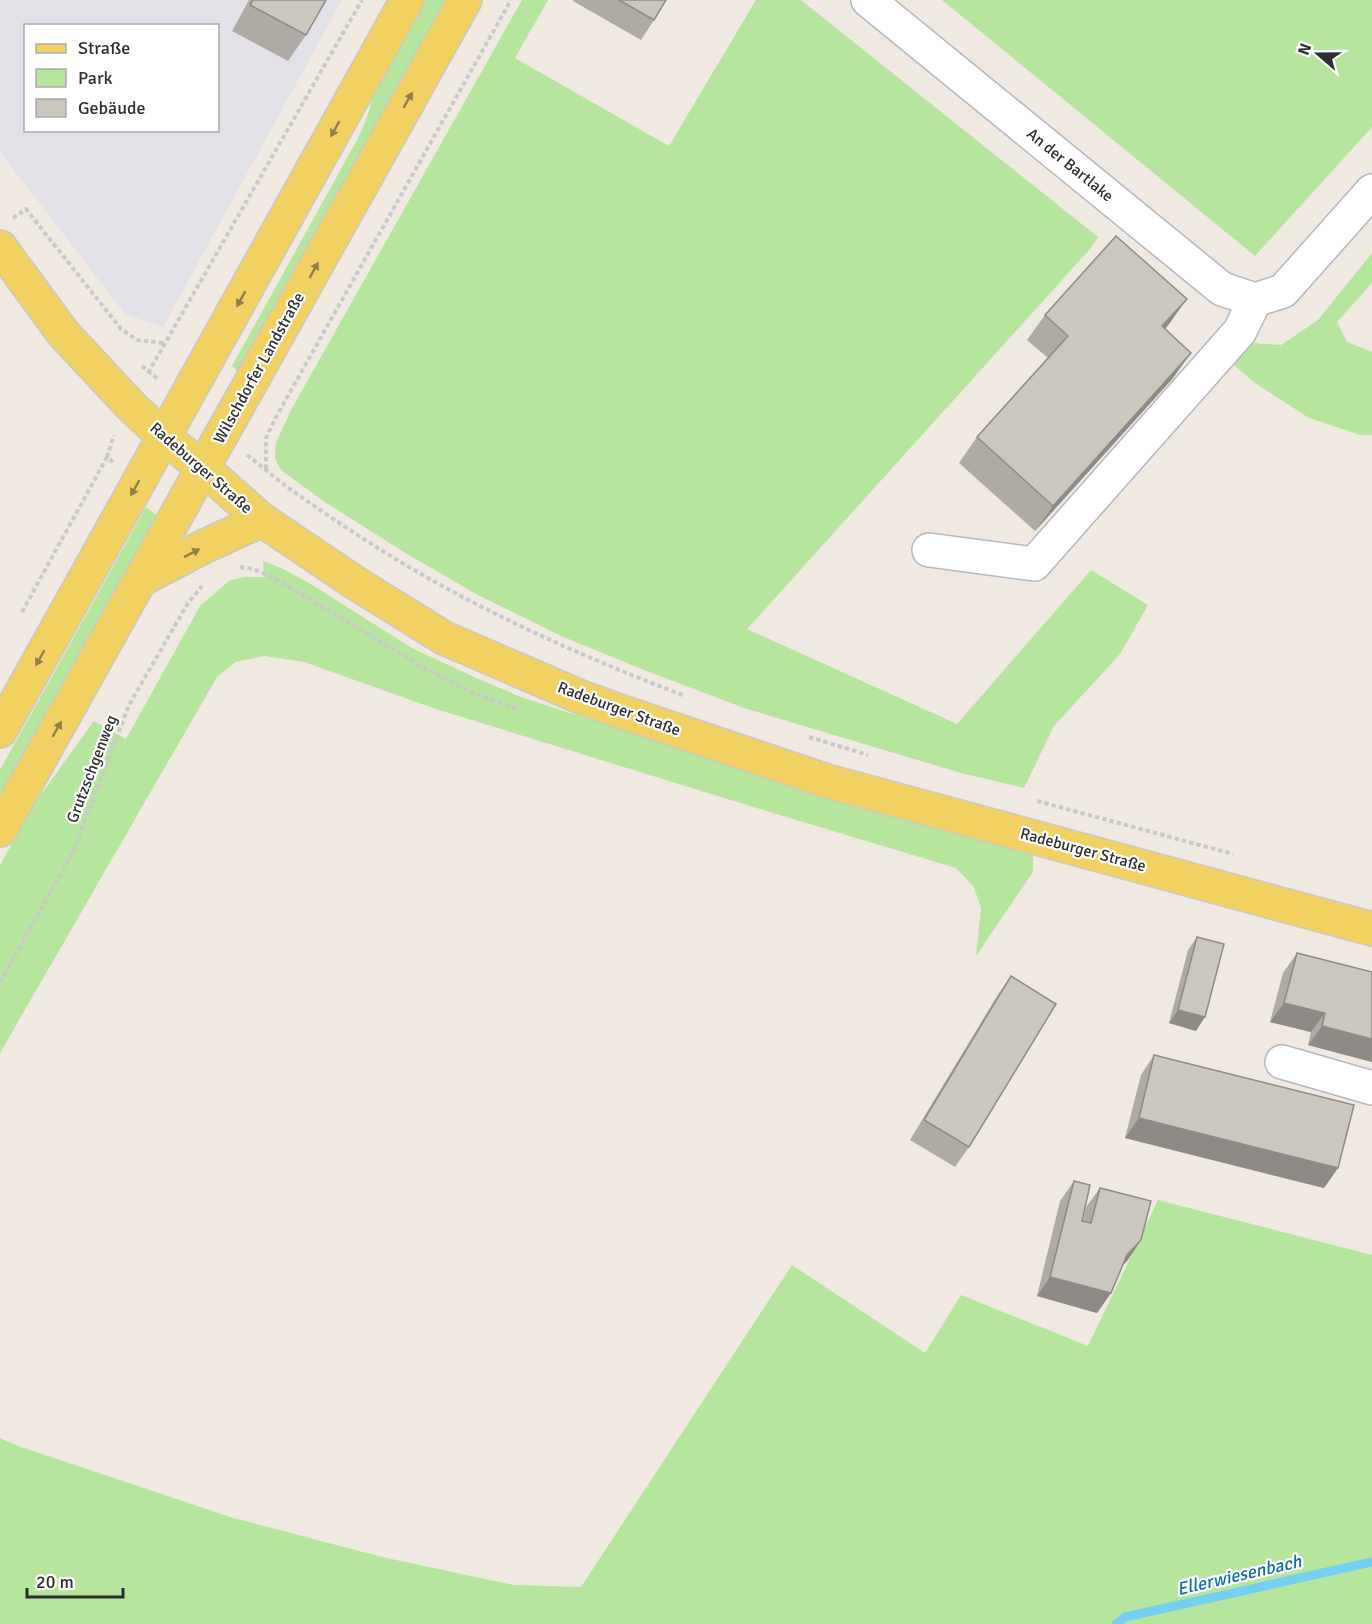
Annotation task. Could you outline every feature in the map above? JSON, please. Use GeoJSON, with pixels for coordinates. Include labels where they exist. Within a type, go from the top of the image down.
{"type":"FeatureCollection","features":[{"type":"Feature","properties":{"kind":"main road"},"geometry":{"type":"LineString","coordinates":[[0,731],[406,0]]}},
{"type":"Feature","properties":{"kind":"main road","name":"Wilschdorfer Landstraße"},"geometry":{"type":"LineString","coordinates":[[0,830],[465,0]]}},
{"type":"Feature","properties":{"kind":"main road","name":"Radeburger Straße"},"geometry":{"type":"LineString","coordinates":[[0,248],[63,333],[130,405],[164,437],[262,520],[354,582],[444,638],[614,709],[826,781],[1372,929]]}},
{"type":"Feature","properties":{"kind":"main road"},"geometry":{"type":"LineString","coordinates":[[140,580],[262,520]]}},
{"type":"Feature","properties":{"kind":"street","name":"An der Bartlake"},"geometry":{"type":"LineString","coordinates":[[868,0],[1222,289],[1269,295]]}},
{"type":"Feature","properties":{"kind":"street"},"geometry":{"type":"LineString","coordinates":[[929,550],[1034,564],[1240,331],[1269,295],[1372,192]]}},
{"type":"Feature","properties":{"kind":"street"},"geometry":{"type":"LineString","coordinates":[[1282,1062],[1372,1088]]}},
{"type":"Feature","properties":{"kind":"path"},"geometry":{"type":"LineString","coordinates":[[130,405],[362,0]]}},
{"type":"Feature","properties":{"kind":"path"},"geometry":{"type":"LineString","coordinates":[[511,0],[276,417],[266,438],[266,470],[389,555],[458,594],[525,629],[632,676],[688,697]]}},
{"type":"Feature","properties":{"kind":"path"},"geometry":{"type":"LineString","coordinates":[[26,209],[121,329],[137,340],[164,343]]}},
{"type":"Feature","properties":{"kind":"path"},"geometry":{"type":"LineString","coordinates":[[22,612],[107,457]]}},
{"type":"Feature","properties":{"kind":"path","name":"Grutzschgenweg"},"geometry":{"type":"LineString","coordinates":[[0,982],[74,850],[129,705],[188,603],[210,580]]}},
{"type":"Feature","properties":{"kind":"path"},"geometry":{"type":"LineString","coordinates":[[799,734],[875,757]]}},
{"type":"Feature","properties":{"kind":"path"},"geometry":{"type":"LineString","coordinates":[[1032,800],[1234,855]]}},
{"type":"Feature","properties":{"kind":"shaded area"},"geometry":{"type":"Polygon","coordinates":[[[0,0],[342,0],[163,327],[125,314],[0,152],[0,0]]]}},
{"type":"Feature","properties":{"kind":"green space"},"geometry":{"type":"Polygon","coordinates":[[[422,0],[446,0],[239,372],[232,366],[357,140],[372,96],[422,0]]]}},
{"type":"Feature","properties":{"kind":"green space"},"geometry":{"type":"Polygon","coordinates":[[[522,0],[548,0],[515,58],[669,146],[756,0],[801,0],[1098,237],[1089,250],[747,629],[957,724],[1091,570],[1148,605],[1120,654],[1054,726],[1024,788],[961,773],[744,708],[561,636],[478,595],[407,554],[325,502],[281,470],[275,458],[276,443],[291,410],[522,0]]]}},
{"type":"Feature","properties":{"kind":"green space"},"geometry":{"type":"Polygon","coordinates":[[[942,0],[1372,0],[1372,127],[1255,256],[942,0]]]}},
{"type":"Feature","properties":{"kind":"green space"},"geometry":{"type":"Polygon","coordinates":[[[1372,253],[1372,283],[1337,322],[1347,342],[1372,352],[1372,435],[1360,435],[1309,418],[1255,383],[1234,365],[1251,343],[1281,345],[1318,320],[1372,253]]]}},
{"type":"Feature","properties":{"kind":"green space"},"geometry":{"type":"Polygon","coordinates":[[[146,507],[159,517],[0,795],[0,770],[146,507]]]}},
{"type":"Feature","properties":{"kind":"green space"},"geometry":{"type":"Polygon","coordinates":[[[263,561],[309,583],[412,648],[521,697],[801,789],[1033,855],[1033,872],[976,956],[981,908],[974,887],[956,868],[436,709],[304,662],[264,656],[235,662],[217,677],[0,1053],[0,866],[29,811],[94,721],[126,739],[200,606],[229,581],[244,577],[264,577],[263,561]]]}},
{"type":"Feature","properties":{"kind":"green space"},"geometry":{"type":"Polygon","coordinates":[[[1158,1200],[1372,1255],[1372,1624],[0,1624],[0,1438],[230,1517],[382,1557],[514,1585],[581,1587],[792,1265],[925,1353],[961,1295],[1088,1346],[1158,1200]]]}},
{"type":"Feature","properties":{"kind":"building"},"geometry":{"type":"Polygon","coordinates":[[[253,0],[326,0],[306,35],[250,5],[253,0]]]}},
{"type":"Feature","properties":{"kind":"building"},"geometry":{"type":"Polygon","coordinates":[[[619,0],[666,0],[654,20],[619,0]]]}},
{"type":"Feature","properties":{"kind":"building"},"geometry":{"type":"Polygon","coordinates":[[[1116,236],[1187,299],[1162,326],[1191,353],[1053,506],[977,437],[1068,336],[1045,315],[1116,236]]]}},
{"type":"Feature","properties":{"kind":"building"},"geometry":{"type":"Polygon","coordinates":[[[1197,937],[1224,944],[1205,1017],[1178,1010],[1197,937]]]}},
{"type":"Feature","properties":{"kind":"building"},"geometry":{"type":"Polygon","coordinates":[[[1297,953],[1372,972],[1372,1039],[1322,1026],[1325,1013],[1284,1003],[1297,953]]]}},
{"type":"Feature","properties":{"kind":"building"},"geometry":{"type":"Polygon","coordinates":[[[1011,976],[1056,1004],[969,1147],[924,1120],[1011,976]]]}},
{"type":"Feature","properties":{"kind":"building"},"geometry":{"type":"Polygon","coordinates":[[[1154,1055],[1354,1105],[1338,1168],[1139,1118],[1154,1055]]]}},
{"type":"Feature","properties":{"kind":"building"},"geometry":{"type":"Polygon","coordinates":[[[1074,1181],[1090,1185],[1082,1221],[1091,1223],[1100,1188],[1151,1201],[1141,1240],[1127,1255],[1111,1293],[1050,1277],[1074,1181]]]}},
{"type":"Feature","properties":{"kind":"waterway","name":"Ellerwiesenbach"},"geometry":{"type":"LineString","coordinates":[[1116,1624],[1125,1617],[1372,1562]]}}]}
